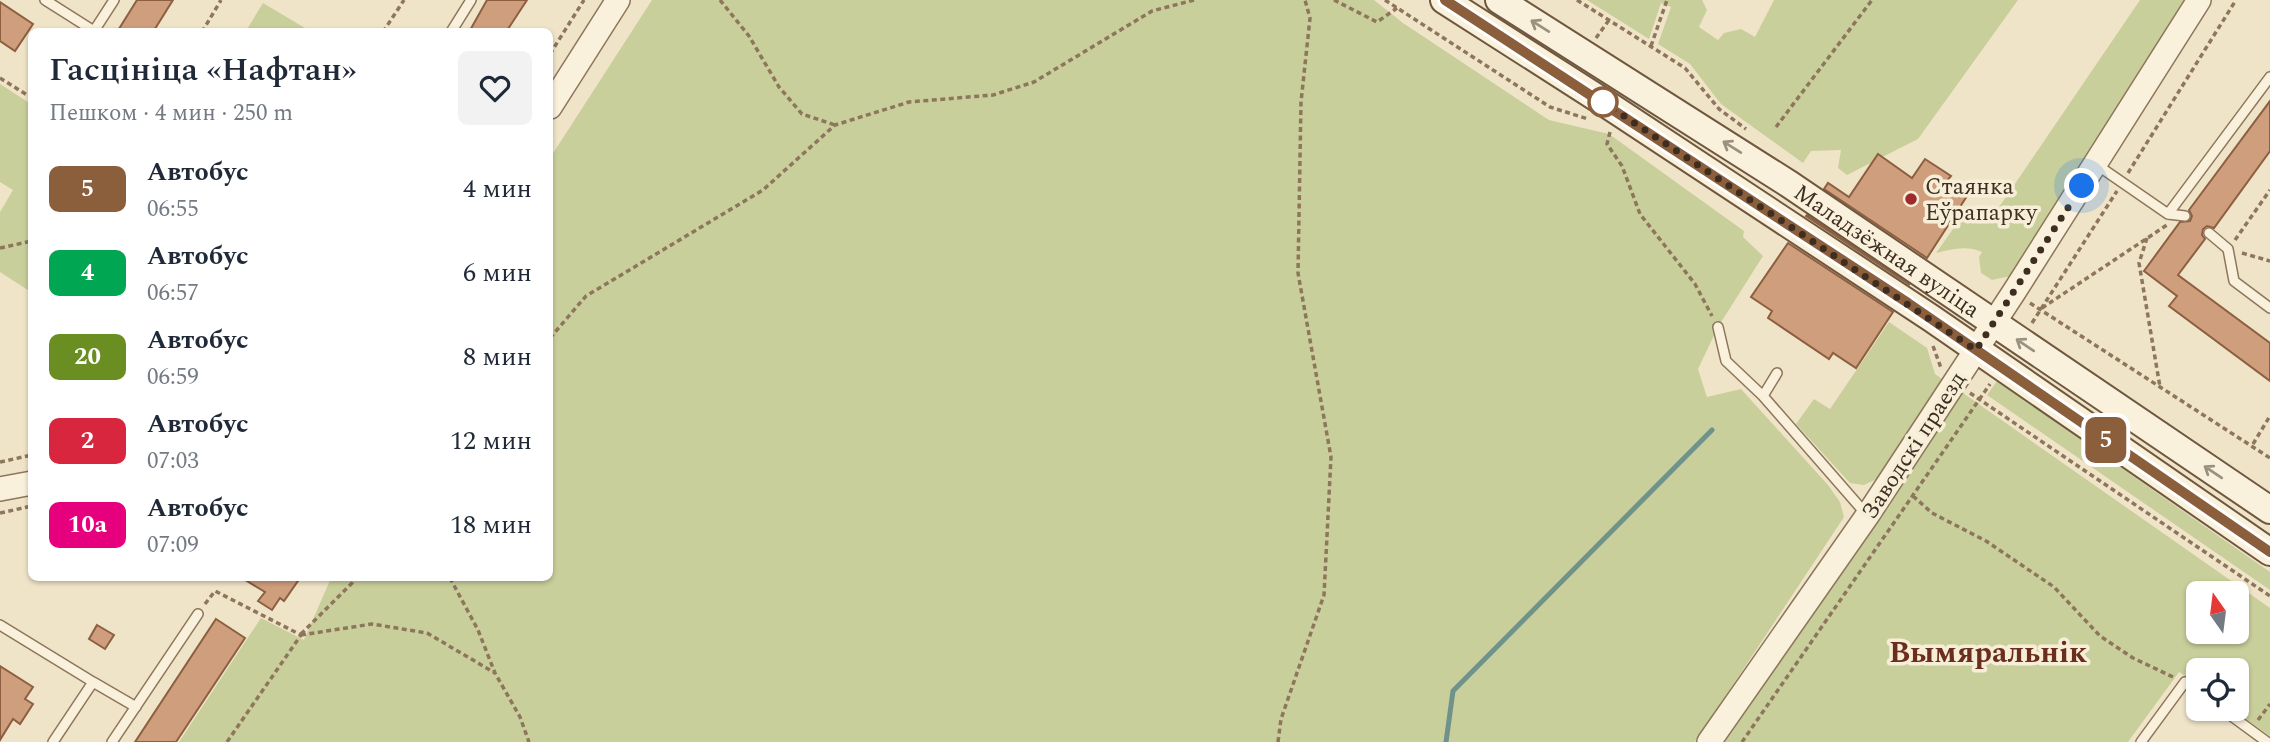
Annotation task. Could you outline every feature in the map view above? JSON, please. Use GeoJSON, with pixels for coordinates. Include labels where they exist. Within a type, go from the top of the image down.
{"type":"FeatureCollection","features":[{"type":"Feature","properties":{"kind":"main road","name":"Маладзёжная вуліца"},"geometry":{"type":"LineString","coordinates":[[1444,0],[1770,211],[1928,330],[1976,350],[2270,552]]}},
{"type":"Feature","properties":{"kind":"main road","name":"Маладзёжная вуліца"},"geometry":{"type":"LineString","coordinates":[[1499,0],[1789,184],[2270,510]]}},
{"type":"Feature","properties":{"kind":"street"},"geometry":{"type":"LineString","coordinates":[[553,102],[618,0]]}},
{"type":"Feature","properties":{"kind":"street","name":"Заводскі праезд"},"geometry":{"type":"LineString","coordinates":[[1709,742],[1867,516],[2014,292],[2199,0]]}},
{"type":"Feature","properties":{"kind":"street"},"geometry":{"type":"LineString","coordinates":[[0,489],[28,484]]}},
{"type":"Feature","properties":{"kind":"lane"},"geometry":{"type":"LineString","coordinates":[[45,0],[88,28]]}},
{"type":"Feature","properties":{"kind":"lane"},"geometry":{"type":"LineString","coordinates":[[95,28],[114,0]]}},
{"type":"Feature","properties":{"kind":"lane"},"geometry":{"type":"LineString","coordinates":[[454,28],[471,0]]}},
{"type":"Feature","properties":{"kind":"lane"},"geometry":{"type":"LineString","coordinates":[[2168,214],[2270,77]]}},
{"type":"Feature","properties":{"kind":"lane"},"geometry":{"type":"LineString","coordinates":[[2095,164],[2168,214],[2185,216]]}},
{"type":"Feature","properties":{"kind":"lane"},"geometry":{"type":"LineString","coordinates":[[2210,233],[2228,249],[2234,282],[2270,308]]}},
{"type":"Feature","properties":{"kind":"lane"},"geometry":{"type":"LineString","coordinates":[[1718,327],[1726,361],[1763,396],[1867,516]]}},
{"type":"Feature","properties":{"kind":"lane"},"geometry":{"type":"LineString","coordinates":[[1763,396],[1777,373]]}},
{"type":"Feature","properties":{"kind":"lane"},"geometry":{"type":"LineString","coordinates":[[112,742],[198,614]]}},
{"type":"Feature","properties":{"kind":"lane"},"geometry":{"type":"LineString","coordinates":[[0,625],[136,707]]}},
{"type":"Feature","properties":{"kind":"lane"},"geometry":{"type":"LineString","coordinates":[[53,742],[93,682]]}},
{"type":"Feature","properties":{"kind":"lane"},"geometry":{"type":"LineString","coordinates":[[2141,742],[2185,682]]}},
{"type":"Feature","properties":{"kind":"lane"},"geometry":{"type":"LineString","coordinates":[[2238,721],[2267,742]]}},
{"type":"Feature","properties":{"kind":"path"},"geometry":{"type":"LineString","coordinates":[[204,28],[221,0]]}},
{"type":"Feature","properties":{"kind":"path"},"geometry":{"type":"LineString","coordinates":[[386,28],[404,0]]}},
{"type":"Feature","properties":{"kind":"path"},"geometry":{"type":"LineString","coordinates":[[553,49],[584,0]]}},
{"type":"Feature","properties":{"kind":"path"},"geometry":{"type":"LineString","coordinates":[[720,0],[749,36],[779,87],[802,114],[835,125]]}},
{"type":"Feature","properties":{"kind":"path"},"geometry":{"type":"LineString","coordinates":[[553,334],[586,296],[763,190],[835,125],[909,102],[993,95],[1034,82],[1152,11],[1194,0]]}},
{"type":"Feature","properties":{"kind":"path"},"geometry":{"type":"LineString","coordinates":[[1278,742],[1281,719],[1324,595],[1331,457],[1298,273],[1301,102],[1310,18],[1305,0]]}},
{"type":"Feature","properties":{"kind":"path"},"geometry":{"type":"LineString","coordinates":[[1334,0],[1377,22],[1397,8]]}},
{"type":"Feature","properties":{"kind":"path"},"geometry":{"type":"LineString","coordinates":[[1385,0],[1550,107],[1591,120]]}},
{"type":"Feature","properties":{"kind":"path"},"geometry":{"type":"LineString","coordinates":[[1577,0],[1685,68],[1718,109],[1749,131]]}},
{"type":"Feature","properties":{"kind":"path"},"geometry":{"type":"LineString","coordinates":[[1651,46],[1667,0]]}},
{"type":"Feature","properties":{"kind":"path"},"geometry":{"type":"LineString","coordinates":[[1776,127],[1872,0]]}},
{"type":"Feature","properties":{"kind":"path"},"geometry":{"type":"LineString","coordinates":[[2040,309],[2236,0]]}},
{"type":"Feature","properties":{"kind":"path"},"geometry":{"type":"LineString","coordinates":[[1597,38],[1609,20]]}},
{"type":"Feature","properties":{"kind":"path"},"geometry":{"type":"LineString","coordinates":[[1,79],[28,95]]}},
{"type":"Feature","properties":{"kind":"path"},"geometry":{"type":"LineString","coordinates":[[1611,126],[1607,144],[1622,166],[1640,214],[1695,284],[1718,327]]}},
{"type":"Feature","properties":{"kind":"path"},"geometry":{"type":"LineString","coordinates":[[2270,190],[2228,249],[2270,261]]}},
{"type":"Feature","properties":{"kind":"path"},"geometry":{"type":"LineString","coordinates":[[2040,309],[2148,236],[2185,216]]}},
{"type":"Feature","properties":{"kind":"path"},"geometry":{"type":"LineString","coordinates":[[2148,236],[2139,263],[2160,387]]}},
{"type":"Feature","properties":{"kind":"path"},"geometry":{"type":"LineString","coordinates":[[0,248],[28,242]]}},
{"type":"Feature","properties":{"kind":"path"},"geometry":{"type":"LineString","coordinates":[[2014,292],[2270,458]]}},
{"type":"Feature","properties":{"kind":"path"},"geometry":{"type":"LineString","coordinates":[[1928,330],[1941,371],[1955,382],[2270,596]]}},
{"type":"Feature","properties":{"kind":"path"},"geometry":{"type":"LineString","coordinates":[[1742,742],[1979,400]]}},
{"type":"Feature","properties":{"kind":"path"},"geometry":{"type":"LineString","coordinates":[[2252,445],[2270,416]]}},
{"type":"Feature","properties":{"kind":"path"},"geometry":{"type":"LineString","coordinates":[[0,462],[28,457]]}},
{"type":"Feature","properties":{"kind":"path"},"geometry":{"type":"LineString","coordinates":[[1913,496],[1932,513],[1986,541],[2054,587],[2100,636],[2133,658],[2185,682]]}},
{"type":"Feature","properties":{"kind":"path"},"geometry":{"type":"LineString","coordinates":[[0,513],[28,507]]}},
{"type":"Feature","properties":{"kind":"path"},"geometry":{"type":"LineString","coordinates":[[227,742],[301,635],[353,581]]}},
{"type":"Feature","properties":{"kind":"path"},"geometry":{"type":"LineString","coordinates":[[452,581],[478,629],[495,673],[520,717],[528,742]]}},
{"type":"Feature","properties":{"kind":"path"},"geometry":{"type":"LineString","coordinates":[[198,614],[215,591],[301,635],[372,624],[427,633],[495,673]]}},
{"type":"Feature","properties":{"kind":"green space"},"geometry":{"type":"Polygon","coordinates":[[[652,0],[1374,0],[1403,23],[1549,120],[1609,134],[1744,231],[1743,237],[1763,256],[1718,327],[1698,369],[1707,397],[1741,389],[1828,485],[1840,502],[1844,517],[1695,742],[179,742],[261,618],[304,640],[330,581],[553,581],[553,153],[652,0]]]}},
{"type":"Feature","properties":{"kind":"green space"},"geometry":{"type":"Polygon","coordinates":[[[1587,0],[1702,0],[1707,10],[1699,27],[1718,40],[1724,33],[1741,29],[1755,37],[1774,0],[2018,0],[1918,139],[1847,175],[1838,168],[1841,150],[1811,151],[1803,163],[1721,104],[1690,64],[1658,44],[1671,7],[1661,3],[1649,39],[1587,0]]]}},
{"type":"Feature","properties":{"kind":"green space"},"geometry":{"type":"Polygon","coordinates":[[[2140,0],[2190,0],[2011,276],[1992,280],[1981,273],[1979,257],[1982,252],[1976,250],[1959,248],[1936,253],[1958,222],[1993,216],[2140,0]]]}},
{"type":"Feature","properties":{"kind":"green space"},"geometry":{"type":"Polygon","coordinates":[[[263,3],[305,28],[248,28],[263,3]]]}},
{"type":"Feature","properties":{"kind":"green space"},"geometry":{"type":"Polygon","coordinates":[[[0,84],[28,102],[28,290],[0,272],[0,212],[13,190],[0,182],[0,84]]]}},
{"type":"Feature","properties":{"kind":"green space"},"geometry":{"type":"Polygon","coordinates":[[[1889,322],[1927,348],[1935,374],[1942,379],[1877,479],[1864,485],[1850,483],[1796,424],[1814,399],[1830,409],[1889,322]]]}},
{"type":"Feature","properties":{"kind":"green space"},"geometry":{"type":"Polygon","coordinates":[[[1997,381],[2270,572],[2270,590],[1987,395],[1997,381]]]}},
{"type":"Feature","properties":{"kind":"green space"},"geometry":{"type":"Polygon","coordinates":[[[1960,391],[2231,581],[2186,581],[2186,644],[2249,644],[2249,593],[2270,608],[2270,736],[2248,721],[2249,658],[2186,658],[2186,677],[2179,672],[2128,742],[1720,742],[1960,391]]]}},
{"type":"Feature","properties":{"kind":"building"},"geometry":{"type":"Polygon","coordinates":[[[137,0],[173,0],[156,28],[120,28],[137,0]]]}},
{"type":"Feature","properties":{"kind":"building"},"geometry":{"type":"Polygon","coordinates":[[[487,0],[527,0],[509,28],[471,28],[487,0]]]}},
{"type":"Feature","properties":{"kind":"building"},"geometry":{"type":"Polygon","coordinates":[[[0,2],[33,24],[15,51],[0,41],[0,2]]]}},
{"type":"Feature","properties":{"kind":"building"},"geometry":{"type":"Polygon","coordinates":[[[2270,101],[2270,151],[2214,228],[2207,226],[2203,229],[2202,235],[2205,239],[2178,275],[2270,343],[2270,381],[2169,306],[2177,296],[2144,271],[2180,222],[2190,221],[2192,216],[2189,210],[2270,101]]]}},
{"type":"Feature","properties":{"kind":"building"},"geometry":{"type":"Polygon","coordinates":[[[1878,154],[1912,178],[1925,159],[1951,176],[1946,182],[1967,196],[1927,258],[1824,189],[1828,183],[1849,197],[1878,154]]]}},
{"type":"Feature","properties":{"kind":"building"},"geometry":{"type":"Polygon","coordinates":[[[1807,215],[1910,285],[1806,216],[1807,215]]]}},
{"type":"Feature","properties":{"kind":"building"},"geometry":{"type":"Polygon","coordinates":[[[1788,243],[1893,312],[1856,368],[1833,353],[1829,359],[1768,318],[1772,311],[1751,297],[1788,243]]]}},
{"type":"Feature","properties":{"kind":"building"},"geometry":{"type":"Polygon","coordinates":[[[247,581],[298,581],[284,601],[280,598],[272,610],[258,601],[265,592],[247,581]]]}},
{"type":"Feature","properties":{"kind":"building"},"geometry":{"type":"Polygon","coordinates":[[[216,619],[245,638],[176,742],[135,742],[216,619]]]}},
{"type":"Feature","properties":{"kind":"building"},"geometry":{"type":"Polygon","coordinates":[[[97,625],[114,635],[105,649],[89,639],[97,625]]]}},
{"type":"Feature","properties":{"kind":"building"},"geometry":{"type":"Polygon","coordinates":[[[0,666],[33,687],[25,699],[33,704],[20,724],[13,719],[0,740],[0,666]]]}},
{"type":"Feature","properties":{"kind":"waterway"},"geometry":{"type":"LineString","coordinates":[[1446,742],[1453,691],[1712,430]]}},
{"type":"Feature","properties":{"kind":"bus line","name":"5"},"geometry":{"type":"LineString","coordinates":[[1445,0],[1908,303],[2270,552]]}},
{"type":"Feature","properties":{"kind":"place","name":"Стаянка Еўрапарку"},"geometry":{"type":"Point","coordinates":[1911,199]}},
{"type":"Feature","properties":{"kind":"district","name":"Вымяральнік"},"geometry":{"type":"Point","coordinates":[1988,652]}},
{"type":"Feature","properties":{"kind":"route"},"geometry":{"type":"LineString","coordinates":[[1603,102],[1976,350],[2082,186]]}}]}
